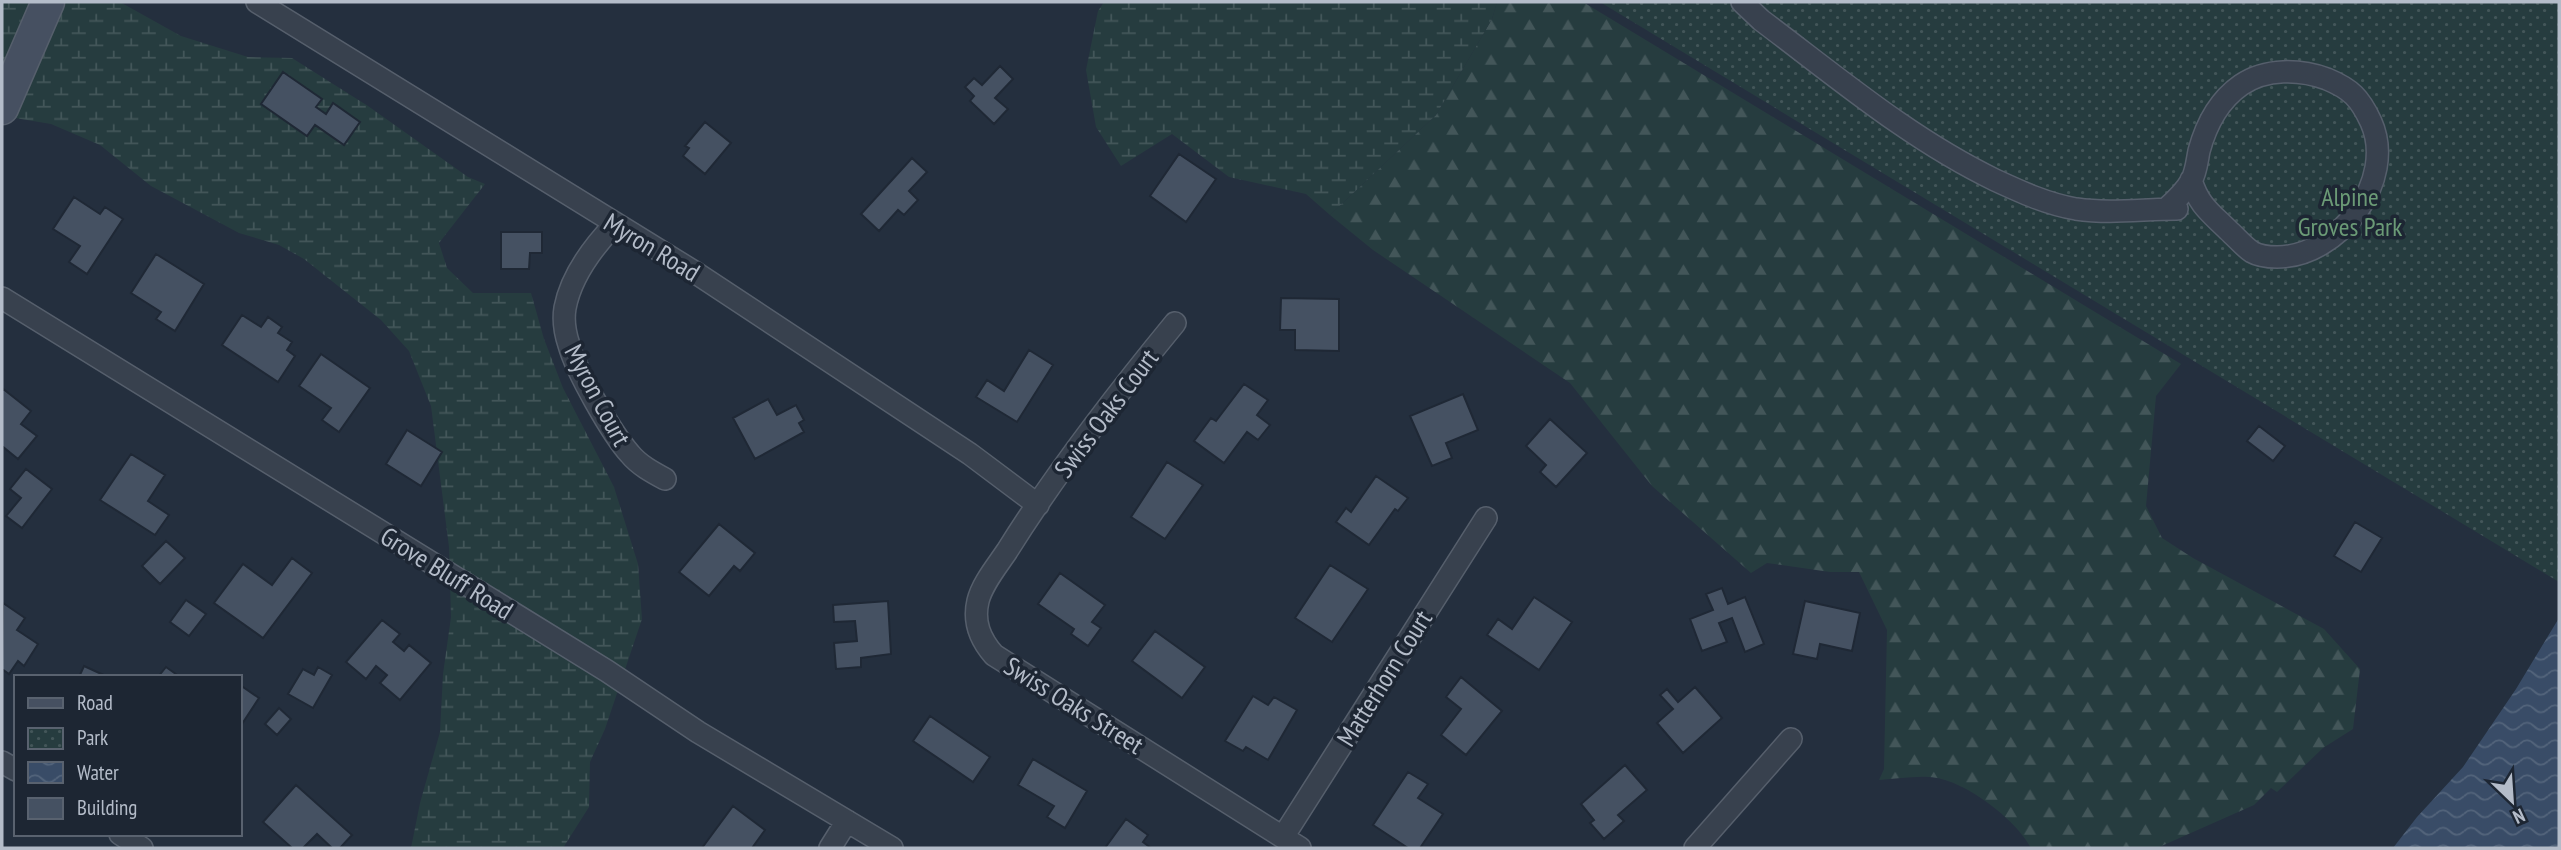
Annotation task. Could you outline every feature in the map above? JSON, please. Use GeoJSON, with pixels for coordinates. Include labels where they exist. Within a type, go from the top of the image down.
{"type":"FeatureCollection","features":[{"type":"Feature","properties":{"kind":"main road"},"geometry":{"type":"LineString","coordinates":[[2,108],[48,2]]}},
{"type":"Feature","properties":{"kind":"street","name":"Myron Road"},"geometry":{"type":"LineString","coordinates":[[257,2],[696,273],[970,454],[1038,505]]}},
{"type":"Feature","properties":{"kind":"street"},"geometry":{"type":"LineString","coordinates":[[1742,2],[1761,20],[1916,136],[1957,161],[2028,195],[2074,208],[2126,212],[2205,209]]}},
{"type":"Feature","properties":{"kind":"street"},"geometry":{"type":"LineString","coordinates":[[2166,209],[2191,180],[2206,128],[2218,106],[2241,85],[2275,72],[2316,75],[2337,83],[2354,94],[2365,110],[2378,145],[2378,164],[2371,187],[2346,225],[2300,255],[2266,257],[2253,253],[2205,209],[2196,196],[2191,180]]}},
{"type":"Feature","properties":{"kind":"street","name":"Myron Court"},"geometry":{"type":"LineString","coordinates":[[615,224],[581,267],[565,307],[565,328],[569,347],[587,386],[618,438],[630,455],[665,479]]}},
{"type":"Feature","properties":{"kind":"street","name":"Grove Bluff Road"},"geometry":{"type":"LineString","coordinates":[[2,298],[595,664],[709,739],[892,848]]}},
{"type":"Feature","properties":{"kind":"street","name":"Swiss Oaks Court"},"geometry":{"type":"LineString","coordinates":[[1038,505],[1108,405],[1175,323]]}},
{"type":"Feature","properties":{"kind":"street","name":"Swiss Oaks Street"},"geometry":{"type":"LineString","coordinates":[[1038,505],[978,599],[978,629],[984,643],[994,655],[1292,843]]}},
{"type":"Feature","properties":{"kind":"street","name":"Matterhorn Court"},"geometry":{"type":"LineString","coordinates":[[1292,843],[1486,518]]}},
{"type":"Feature","properties":{"kind":"street"},"geometry":{"type":"LineString","coordinates":[[1695,848],[1791,739]]}},
{"type":"Feature","properties":{"kind":"street"},"geometry":{"type":"LineString","coordinates":[[830,848],[847,821]]}},
{"type":"Feature","properties":{"kind":"street"},"geometry":{"type":"LineString","coordinates":[[123,836],[142,848]]}},
{"type":"Feature","properties":{"kind":"green space"},"geometry":{"type":"Polygon","coordinates":[[[2,2],[36,2],[2,83],[2,2]]]}},
{"type":"Feature","properties":{"kind":"green space"},"geometry":{"type":"Polygon","coordinates":[[[59,2],[120,2],[181,36],[248,57],[292,58],[368,106],[468,177],[485,184],[439,243],[447,268],[473,293],[531,293],[544,339],[563,388],[614,487],[638,564],[642,619],[605,729],[590,762],[589,807],[563,848],[411,848],[420,803],[440,732],[443,674],[451,617],[449,547],[431,406],[409,351],[381,320],[304,259],[279,245],[239,233],[151,186],[100,145],[51,124],[9,117],[59,2]]]}},
{"type":"Feature","properties":{"kind":"green space"},"geometry":{"type":"Polygon","coordinates":[[[1104,2],[1497,2],[1492,19],[1436,115],[1330,215],[1306,194],[1229,177],[1172,134],[1121,166],[1096,127],[1086,70],[1098,11],[1104,2]]]}},
{"type":"Feature","properties":{"kind":"green space"},"geometry":{"type":"Polygon","coordinates":[[[1497,2],[1583,2],[2181,364],[2156,396],[2146,506],[2162,538],[2193,558],[2324,629],[2360,669],[2353,729],[2323,748],[2277,792],[2271,788],[2254,805],[2157,848],[2031,848],[2001,813],[1957,784],[1929,777],[1879,780],[1884,769],[1887,630],[1859,572],[1830,572],[1767,563],[1751,573],[1652,486],[1570,383],[1373,250],[1330,215],[1436,115],[1492,19],[1497,2]]]}},
{"type":"Feature","properties":{"kind":"green space","name":"Alpine Groves Park"},"geometry":{"type":"Polygon","coordinates":[[[1600,2],[2559,2],[2559,582],[1600,2]]]}},
{"type":"Feature","properties":{"kind":"water"},"geometry":{"type":"Polygon","coordinates":[[[2559,618],[2559,848],[2393,848],[2417,817],[2463,767],[2516,689],[2559,618]]]}},
{"type":"Feature","properties":{"kind":"building"},"geometry":{"type":"Polygon","coordinates":[[[1000,66],[1013,79],[995,98],[1008,109],[994,124],[970,101],[974,96],[965,87],[974,78],[982,85],[1000,66]]]}},
{"type":"Feature","properties":{"kind":"building"},"geometry":{"type":"Polygon","coordinates":[[[283,72],[322,99],[316,107],[326,114],[333,103],[360,122],[344,145],[315,125],[307,136],[261,104],[283,72]]]}},
{"type":"Feature","properties":{"kind":"building"},"geometry":{"type":"Polygon","coordinates":[[[705,122],[731,143],[705,174],[683,156],[689,148],[685,146],[705,122]]]}},
{"type":"Feature","properties":{"kind":"building"},"geometry":{"type":"Polygon","coordinates":[[[1179,154],[1216,179],[1186,222],[1150,196],[1179,154]]]}},
{"type":"Feature","properties":{"kind":"building"},"geometry":{"type":"Polygon","coordinates":[[[912,158],[927,172],[909,191],[918,200],[904,215],[898,210],[879,231],[861,214],[912,158]]]}},
{"type":"Feature","properties":{"kind":"building"},"geometry":{"type":"Polygon","coordinates":[[[74,197],[100,214],[105,207],[123,219],[87,274],[69,262],[80,246],[53,229],[74,197]]]}},
{"type":"Feature","properties":{"kind":"building"},"geometry":{"type":"Polygon","coordinates":[[[501,232],[542,232],[542,253],[530,253],[529,269],[501,269],[501,232]]]}},
{"type":"Feature","properties":{"kind":"building"},"geometry":{"type":"Polygon","coordinates":[[[156,254],[204,284],[175,331],[156,319],[161,312],[131,293],[156,254]]]}},
{"type":"Feature","properties":{"kind":"building"},"geometry":{"type":"Polygon","coordinates":[[[1281,298],[1339,299],[1339,351],[1295,350],[1295,330],[1280,330],[1281,298]]]}},
{"type":"Feature","properties":{"kind":"building"},"geometry":{"type":"Polygon","coordinates":[[[242,315],[261,327],[268,317],[282,327],[278,333],[292,342],[287,350],[295,356],[278,382],[222,345],[242,315]]]}},
{"type":"Feature","properties":{"kind":"building"},"geometry":{"type":"Polygon","coordinates":[[[1029,350],[1053,365],[1017,422],[976,397],[987,380],[1004,391],[1029,350]]]}},
{"type":"Feature","properties":{"kind":"building"},"geometry":{"type":"Polygon","coordinates":[[[321,354],[370,388],[339,432],[322,420],[331,408],[299,386],[321,354]]]}},
{"type":"Feature","properties":{"kind":"building"},"geometry":{"type":"Polygon","coordinates":[[[1244,384],[1268,400],[1257,415],[1270,425],[1258,440],[1247,432],[1224,463],[1194,441],[1211,418],[1216,421],[1244,384]]]}},
{"type":"Feature","properties":{"kind":"building"},"geometry":{"type":"Polygon","coordinates":[[[2,388],[31,411],[21,424],[37,436],[18,459],[2,446],[2,388]]]}},
{"type":"Feature","properties":{"kind":"building"},"geometry":{"type":"Polygon","coordinates":[[[1463,394],[1478,430],[1446,443],[1452,458],[1432,466],[1410,416],[1463,394]]]}},
{"type":"Feature","properties":{"kind":"building"},"geometry":{"type":"Polygon","coordinates":[[[768,399],[777,415],[796,405],[804,420],[799,423],[804,432],[755,459],[733,418],[768,399]]]}},
{"type":"Feature","properties":{"kind":"building"},"geometry":{"type":"Polygon","coordinates":[[[1550,419],[1587,453],[1556,487],[1540,472],[1546,465],[1526,446],[1550,419]]]}},
{"type":"Feature","properties":{"kind":"building"},"geometry":{"type":"Polygon","coordinates":[[[2259,426],[2285,446],[2273,461],[2247,441],[2259,426]]]}},
{"type":"Feature","properties":{"kind":"building"},"geometry":{"type":"Polygon","coordinates":[[[407,430],[442,452],[421,486],[386,464],[407,430]]]}},
{"type":"Feature","properties":{"kind":"building"},"geometry":{"type":"Polygon","coordinates":[[[131,454],[165,475],[148,501],[169,515],[155,535],[100,500],[131,454]]]}},
{"type":"Feature","properties":{"kind":"building"},"geometry":{"type":"Polygon","coordinates":[[[1167,462],[1203,485],[1165,539],[1131,517],[1167,462]]]}},
{"type":"Feature","properties":{"kind":"building"},"geometry":{"type":"Polygon","coordinates":[[[26,469],[52,489],[22,528],[6,516],[21,498],[10,489],[26,469]]]}},
{"type":"Feature","properties":{"kind":"building"},"geometry":{"type":"Polygon","coordinates":[[[1376,476],[1408,498],[1398,511],[1395,509],[1369,545],[1336,522],[1346,508],[1351,512],[1376,476]]]}},
{"type":"Feature","properties":{"kind":"building"},"geometry":{"type":"Polygon","coordinates":[[[2355,522],[2382,538],[2361,572],[2334,556],[2355,522]]]}},
{"type":"Feature","properties":{"kind":"building"},"geometry":{"type":"Polygon","coordinates":[[[719,524],[755,553],[740,571],[734,566],[709,596],[679,572],[719,524]]]}},
{"type":"Feature","properties":{"kind":"building"},"geometry":{"type":"Polygon","coordinates":[[[166,541],[185,558],[160,584],[142,566],[166,541]]]}},
{"type":"Feature","properties":{"kind":"building"},"geometry":{"type":"Polygon","coordinates":[[[292,558],[312,573],[263,638],[214,603],[243,564],[272,585],[292,558]]]}},
{"type":"Feature","properties":{"kind":"building"},"geometry":{"type":"Polygon","coordinates":[[[1330,565],[1368,589],[1332,642],[1295,618],[1330,565]]]}},
{"type":"Feature","properties":{"kind":"building"},"geometry":{"type":"Polygon","coordinates":[[[1060,573],[1105,605],[1092,622],[1101,628],[1088,646],[1071,634],[1074,629],[1038,604],[1060,573]]]}},
{"type":"Feature","properties":{"kind":"building"},"geometry":{"type":"Polygon","coordinates":[[[1722,588],[1728,604],[1745,597],[1764,644],[1745,652],[1732,618],[1719,623],[1727,642],[1702,651],[1690,619],[1713,610],[1706,594],[1722,588]]]}},
{"type":"Feature","properties":{"kind":"building"},"geometry":{"type":"Polygon","coordinates":[[[1534,597],[1572,622],[1539,670],[1487,635],[1498,619],[1512,629],[1534,597]]]}},
{"type":"Feature","properties":{"kind":"building"},"geometry":{"type":"Polygon","coordinates":[[[186,600],[206,614],[189,636],[170,622],[186,600]]]}},
{"type":"Feature","properties":{"kind":"building"},"geometry":{"type":"Polygon","coordinates":[[[888,601],[891,654],[861,658],[861,667],[836,669],[834,643],[857,641],[855,621],[834,622],[833,605],[888,601]]]}},
{"type":"Feature","properties":{"kind":"building"},"geometry":{"type":"Polygon","coordinates":[[[1805,601],[1860,613],[1852,651],[1820,644],[1817,659],[1793,654],[1805,601]]]}},
{"type":"Feature","properties":{"kind":"building"},"geometry":{"type":"Polygon","coordinates":[[[3,603],[25,618],[17,630],[38,644],[24,666],[18,661],[9,674],[2,669],[3,603]]]}},
{"type":"Feature","properties":{"kind":"building"},"geometry":{"type":"Polygon","coordinates":[[[382,620],[400,634],[393,642],[404,651],[409,645],[431,663],[400,700],[380,683],[387,675],[376,666],[366,679],[346,662],[382,620]]]}},
{"type":"Feature","properties":{"kind":"building"},"geometry":{"type":"Polygon","coordinates":[[[1155,631],[1205,667],[1182,698],[1132,661],[1155,631]]]}},
{"type":"Feature","properties":{"kind":"building"},"geometry":{"type":"Polygon","coordinates":[[[84,666],[104,675],[80,675],[84,666]]]}},
{"type":"Feature","properties":{"kind":"building"},"geometry":{"type":"Polygon","coordinates":[[[166,667],[177,675],[160,675],[166,667]]]}},
{"type":"Feature","properties":{"kind":"building"},"geometry":{"type":"Polygon","coordinates":[[[318,667],[332,675],[313,708],[288,694],[303,669],[314,675],[318,667]]]}},
{"type":"Feature","properties":{"kind":"building"},"geometry":{"type":"Polygon","coordinates":[[[1461,677],[1502,711],[1466,755],[1441,735],[1461,709],[1446,697],[1461,677]]]}},
{"type":"Feature","properties":{"kind":"building"},"geometry":{"type":"Polygon","coordinates":[[[242,686],[259,698],[242,724],[242,686]]]}},
{"type":"Feature","properties":{"kind":"building"},"geometry":{"type":"Polygon","coordinates":[[[1695,687],[1722,718],[1683,753],[1657,723],[1673,709],[1660,695],[1667,689],[1678,702],[1695,687]]]}},
{"type":"Feature","properties":{"kind":"building"},"geometry":{"type":"Polygon","coordinates":[[[1253,696],[1268,705],[1274,697],[1297,710],[1268,760],[1246,747],[1243,751],[1225,741],[1253,696]]]}},
{"type":"Feature","properties":{"kind":"building"},"geometry":{"type":"Polygon","coordinates":[[[279,708],[291,719],[277,735],[265,724],[279,708]]]}},
{"type":"Feature","properties":{"kind":"building"},"geometry":{"type":"Polygon","coordinates":[[[930,716],[990,757],[973,782],[913,741],[930,716]]]}},
{"type":"Feature","properties":{"kind":"building"},"geometry":{"type":"Polygon","coordinates":[[[1033,759],[1087,791],[1065,828],[1047,817],[1054,806],[1018,785],[1033,759]]]}},
{"type":"Feature","properties":{"kind":"building"},"geometry":{"type":"Polygon","coordinates":[[[1625,765],[1647,790],[1618,815],[1624,821],[1604,839],[1590,823],[1594,820],[1581,804],[1625,765]]]}},
{"type":"Feature","properties":{"kind":"building"},"geometry":{"type":"Polygon","coordinates":[[[1408,772],[1428,784],[1418,798],[1443,814],[1420,848],[1408,848],[1373,825],[1408,772]]]}},
{"type":"Feature","properties":{"kind":"building"},"geometry":{"type":"Polygon","coordinates":[[[296,785],[352,835],[340,848],[332,848],[317,834],[303,848],[292,848],[263,822],[296,785]]]}},
{"type":"Feature","properties":{"kind":"building"},"geometry":{"type":"Polygon","coordinates":[[[733,806],[765,830],[752,848],[702,848],[733,806]]]}},
{"type":"Feature","properties":{"kind":"building"},"geometry":{"type":"Polygon","coordinates":[[[1126,819],[1148,835],[1143,842],[1151,848],[1105,848],[1126,819]]]}}]}
